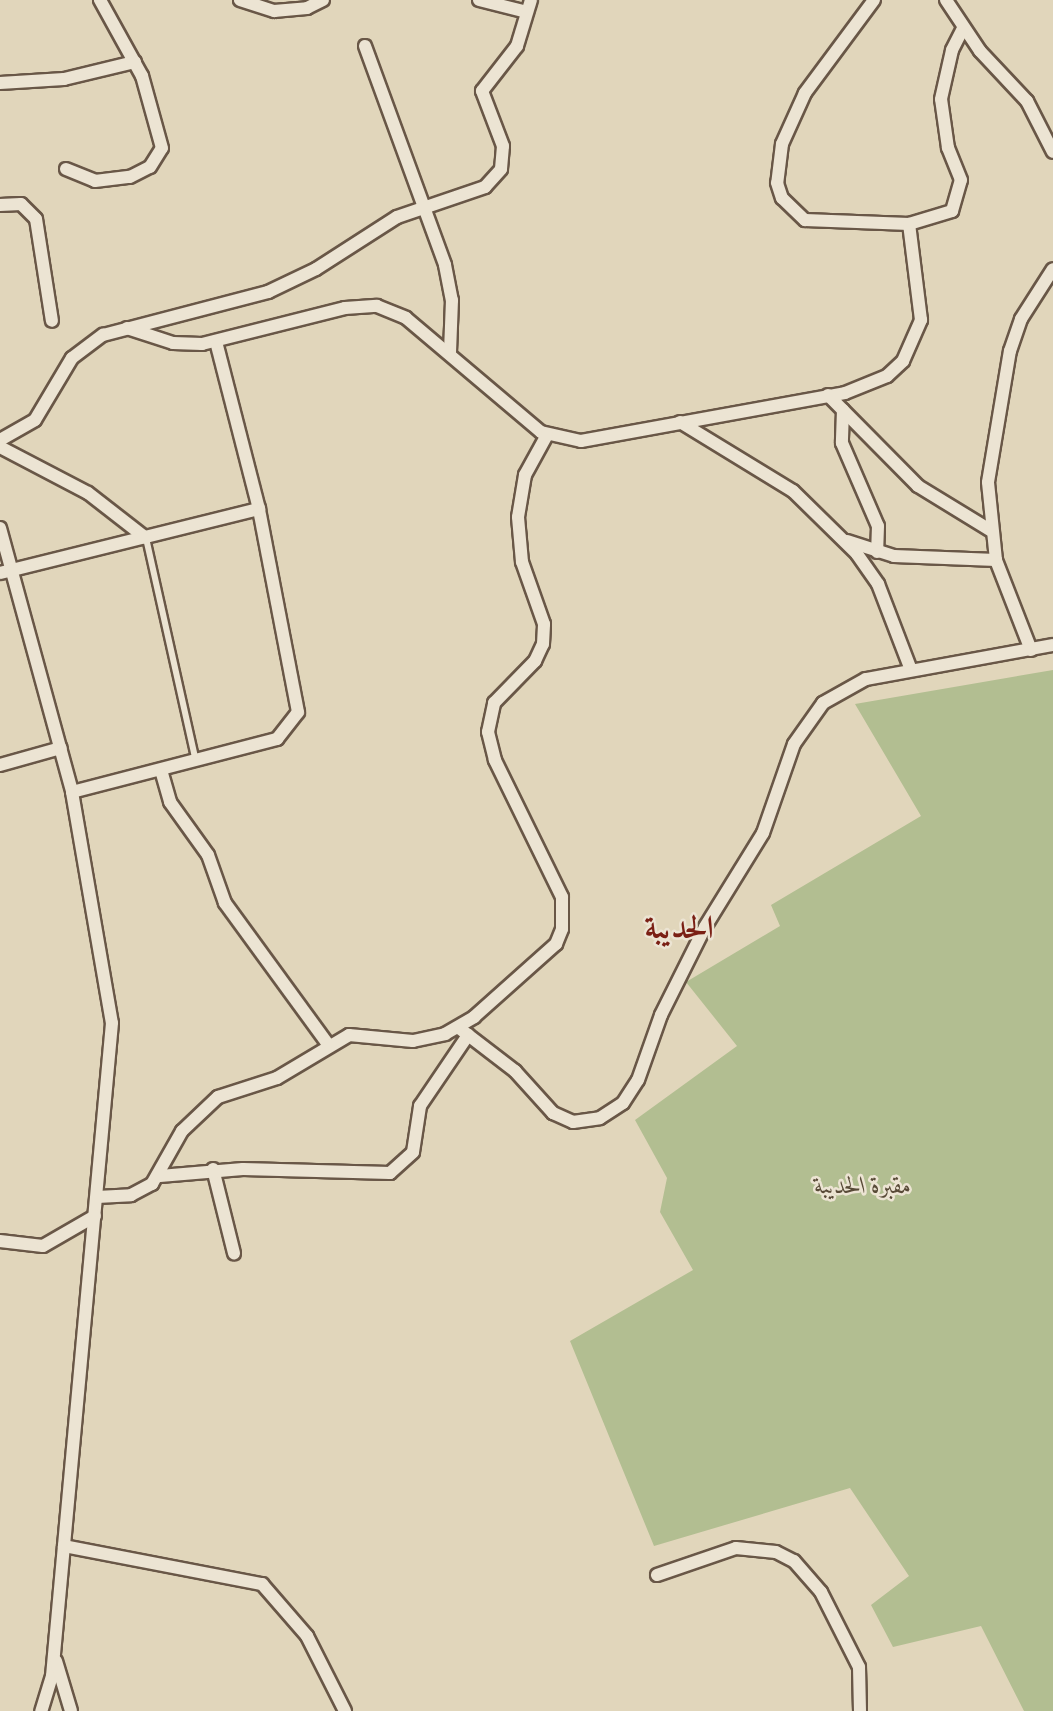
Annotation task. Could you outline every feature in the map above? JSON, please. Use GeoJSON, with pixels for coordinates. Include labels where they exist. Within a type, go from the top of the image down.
{"type":"FeatureCollection","features":[{"type":"Feature","properties":{"kind":"street"},"geometry":{"type":"LineString","coordinates":[[66,169],[95,181],[114,180],[141,174],[158,158],[162,136],[135,62],[100,0]]}},
{"type":"Feature","properties":{"kind":"street"},"geometry":{"type":"LineString","coordinates":[[240,0],[274,11],[307,8],[323,0]]}},
{"type":"Feature","properties":{"kind":"street"},"geometry":{"type":"LineString","coordinates":[[0,440],[35,421],[86,344],[127,328],[268,292],[316,269],[383,223],[485,187],[501,169],[503,146],[482,91],[517,46],[529,6],[479,0]]}},
{"type":"Feature","properties":{"kind":"street"},"geometry":{"type":"LineString","coordinates":[[874,0],[789,122],[777,183],[782,198],[805,220],[909,224],[943,218],[962,191],[942,99],[944,74],[963,28]]}},
{"type":"Feature","properties":{"kind":"street"},"geometry":{"type":"LineString","coordinates":[[946,0],[963,28],[1027,101],[1053,152]]}},
{"type":"Feature","properties":{"kind":"street"},"geometry":{"type":"LineString","coordinates":[[365,46],[449,283],[450,353]]}},
{"type":"Feature","properties":{"kind":"street"},"geometry":{"type":"LineString","coordinates":[[0,83],[64,79],[135,62]]}},
{"type":"Feature","properties":{"kind":"street"},"geometry":{"type":"LineString","coordinates":[[0,205],[21,204],[36,219],[52,321]]}},
{"type":"Feature","properties":{"kind":"street"},"geometry":{"type":"LineString","coordinates":[[127,328],[173,342],[216,341],[361,305],[406,318],[547,435],[581,442],[828,396],[887,376],[915,341],[922,298],[909,224]]}},
{"type":"Feature","properties":{"kind":"street"},"geometry":{"type":"LineString","coordinates":[[1031,650],[996,560],[990,530],[988,482],[1010,351],[1021,319],[1053,269]]}},
{"type":"Feature","properties":{"kind":"street"},"geometry":{"type":"LineString","coordinates":[[72,793],[277,739],[298,712],[259,509],[216,341]]}},
{"type":"Feature","properties":{"kind":"street"},"geometry":{"type":"LineString","coordinates":[[828,396],[918,486],[990,530]]}},
{"type":"Feature","properties":{"kind":"street"},"geometry":{"type":"LineString","coordinates":[[842,410],[842,443],[876,519],[877,552]]}},
{"type":"Feature","properties":{"kind":"street"},"geometry":{"type":"LineString","coordinates":[[680,422],[774,477],[843,540],[878,584],[911,670]]}},
{"type":"Feature","properties":{"kind":"street"},"geometry":{"type":"LineString","coordinates":[[97,1197],[131,1195],[160,1176],[213,1169],[353,1175],[400,1168],[413,1152],[419,1106],[463,1031],[546,957],[562,929],[562,897],[495,760],[488,732],[494,703],[535,661],[543,643],[544,624],[522,562],[518,517],[525,475],[547,435]]}},
{"type":"Feature","properties":{"kind":"street"},"geometry":{"type":"LineString","coordinates":[[0,447],[88,493],[146,538]]}},
{"type":"Feature","properties":{"kind":"street"},"geometry":{"type":"LineString","coordinates":[[0,573],[259,509]]}},
{"type":"Feature","properties":{"kind":"street"},"geometry":{"type":"LineString","coordinates":[[0,528],[15,570],[72,793],[112,1023],[54,1654],[41,1711]]}},
{"type":"Feature","properties":{"kind":"street"},"geometry":{"type":"LineString","coordinates":[[843,540],[877,552],[996,560]]}},
{"type":"Feature","properties":{"kind":"street"},"geometry":{"type":"LineString","coordinates":[[463,1031],[515,1071],[553,1113],[573,1122],[600,1118],[622,1103],[638,1080],[653,1031],[705,927],[763,832],[806,722],[843,689],[911,670],[1053,645]]}},
{"type":"Feature","properties":{"kind":"street"},"geometry":{"type":"LineString","coordinates":[[0,765],[61,748]]}},
{"type":"Feature","properties":{"kind":"street"},"geometry":{"type":"LineString","coordinates":[[161,770],[170,802],[208,855],[225,903],[328,1044]]}},
{"type":"Feature","properties":{"kind":"street"},"geometry":{"type":"LineString","coordinates":[[160,1176],[182,1131],[204,1107],[288,1073],[328,1044],[349,1035],[428,1039],[463,1031]]}},
{"type":"Feature","properties":{"kind":"street"},"geometry":{"type":"LineString","coordinates":[[213,1169],[234,1252]]}},
{"type":"Feature","properties":{"kind":"street"},"geometry":{"type":"LineString","coordinates":[[0,1241],[43,1246],[95,1216]]}},
{"type":"Feature","properties":{"kind":"street"},"geometry":{"type":"LineString","coordinates":[[64,1546],[262,1584],[307,1636],[345,1711]]}},
{"type":"Feature","properties":{"kind":"street"},"geometry":{"type":"LineString","coordinates":[[657,1575],[736,1548],[766,1550],[794,1562],[821,1592],[859,1667],[860,1711]]}},
{"type":"Feature","properties":{"kind":"street"},"geometry":{"type":"LineString","coordinates":[[54,1654],[71,1711]]}},
{"type":"Feature","properties":{"kind":"lane"},"geometry":{"type":"LineString","coordinates":[[146,538],[196,761]]}},
{"type":"Feature","properties":{"kind":"green space","name":"مقبرة الحديبة"},"geometry":{"type":"Polygon","coordinates":[[[1053,670],[1053,1711],[1024,1711],[981,1626],[893,1647],[871,1605],[909,1576],[850,1488],[654,1546],[570,1341],[693,1270],[660,1212],[667,1178],[635,1120],[737,1046],[686,982],[780,926],[771,905],[921,816],[855,704],[1053,670]]]}},
{"type":"Feature","properties":{"kind":"district","name":"الحديبة"},"geometry":{"type":"Point","coordinates":[679,928]}}]}
